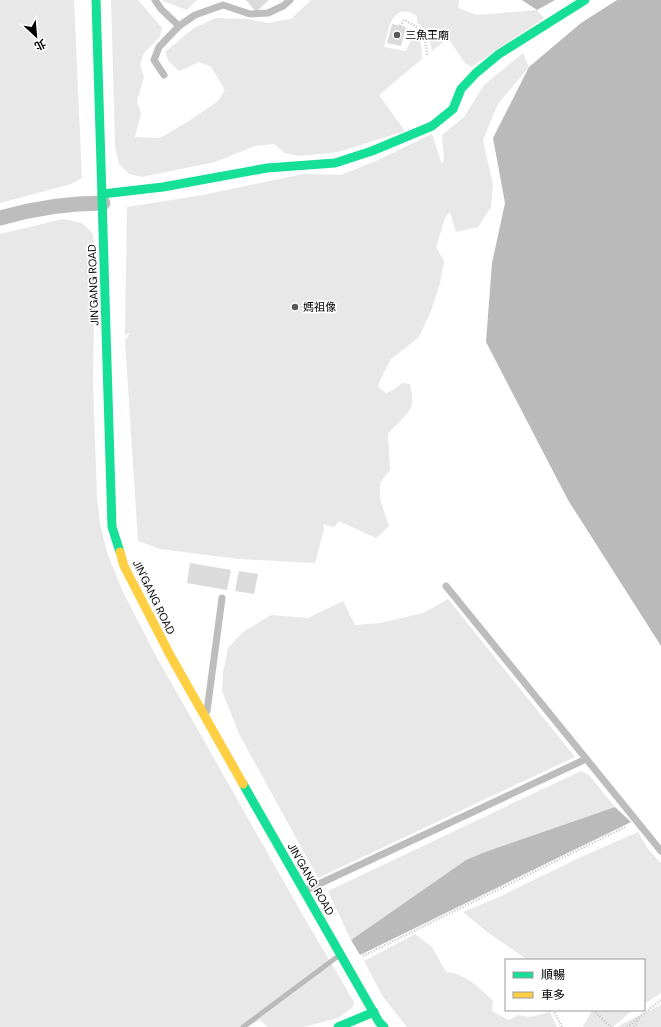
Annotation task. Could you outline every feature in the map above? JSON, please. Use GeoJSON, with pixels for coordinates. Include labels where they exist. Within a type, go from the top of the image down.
{"type":"FeatureCollection","features":[{"type":"Feature","properties":{"kind":"main road","name":"JIN'GANG ROAD"},"geometry":{"type":"LineString","coordinates":[[96,0],[112,528],[124,566],[170,655],[379,1022],[384,1027]]}},
{"type":"Feature","properties":{"kind":"main road"},"geometry":{"type":"LineString","coordinates":[[102,198],[267,168],[335,163],[372,151],[432,126],[453,109],[461,89],[476,73],[499,54],[585,0]]}},
{"type":"Feature","properties":{"kind":"main road"},"geometry":{"type":"LineString","coordinates":[[338,1027],[374,1012]]}},
{"type":"Feature","properties":{"kind":"street"},"geometry":{"type":"LineString","coordinates":[[0,218],[28,210],[102,198]]}},
{"type":"Feature","properties":{"kind":"lane"},"geometry":{"type":"LineString","coordinates":[[155,0],[160,9],[179,26]]}},
{"type":"Feature","properties":{"kind":"lane"},"geometry":{"type":"LineString","coordinates":[[164,75],[154,60],[159,47],[179,26],[195,15],[223,5],[250,14],[268,13],[283,6],[290,0]]}},
{"type":"Feature","properties":{"kind":"lane"},"geometry":{"type":"LineString","coordinates":[[446,586],[661,851]]}},
{"type":"Feature","properties":{"kind":"lane"},"geometry":{"type":"LineString","coordinates":[[206,719],[222,598]]}},
{"type":"Feature","properties":{"kind":"lane"},"geometry":{"type":"LineString","coordinates":[[304,891],[586,759]]}},
{"type":"Feature","properties":{"kind":"path"},"geometry":{"type":"LineString","coordinates":[[400,26],[404,20],[414,24],[424,35],[427,55]]}},
{"type":"Feature","properties":{"kind":"path"},"geometry":{"type":"LineString","coordinates":[[361,957],[637,822]]}},
{"type":"Feature","properties":{"kind":"path"},"geometry":{"type":"LineString","coordinates":[[627,1027],[661,1000]]}},
{"type":"Feature","properties":{"kind":"path"},"geometry":{"type":"LineString","coordinates":[[554,1011],[562,1027]]}},
{"type":"Feature","properties":{"kind":"path"},"geometry":{"type":"LineString","coordinates":[[594,1011],[611,1027]]}},
{"type":"Feature","properties":{"kind":"path"},"geometry":{"type":"LineString","coordinates":[[634,1027],[640,1017]]}},
{"type":"Feature","properties":{"kind":"shaded area"},"geometry":{"type":"Polygon","coordinates":[[[0,0],[74,0],[82,178],[71,184],[0,203],[0,0]]]}},
{"type":"Feature","properties":{"kind":"shaded area"},"geometry":{"type":"Polygon","coordinates":[[[111,0],[138,0],[162,28],[160,37],[144,53],[140,65],[144,77],[137,101],[141,113],[135,137],[160,138],[189,121],[218,101],[225,90],[211,67],[199,62],[179,71],[169,62],[165,52],[194,28],[216,18],[248,19],[268,23],[291,19],[311,0],[459,0],[458,8],[477,15],[537,10],[544,18],[471,67],[465,63],[450,41],[446,40],[432,51],[428,34],[417,22],[417,16],[409,12],[402,12],[397,14],[393,19],[387,33],[384,47],[406,51],[414,33],[421,44],[422,59],[379,95],[405,131],[338,152],[299,156],[285,153],[274,144],[255,146],[215,162],[142,177],[129,174],[119,164],[115,146],[111,0]]]}},
{"type":"Feature","properties":{"kind":"shaded area"},"geometry":{"type":"Polygon","coordinates":[[[162,0],[197,0],[187,10],[162,0]]]}},
{"type":"Feature","properties":{"kind":"shaded area"},"geometry":{"type":"Polygon","coordinates":[[[522,0],[555,0],[537,10],[522,0]]]}},
{"type":"Feature","properties":{"kind":"shaded area"},"geometry":{"type":"Polygon","coordinates":[[[617,0],[661,0],[661,646],[568,500],[486,342],[492,263],[505,203],[493,138],[529,67],[581,23],[617,0]]]}},
{"type":"Feature","properties":{"kind":"shaded area"},"geometry":{"type":"Polygon","coordinates":[[[523,53],[529,67],[498,104],[483,140],[493,185],[491,207],[478,227],[456,232],[450,212],[445,218],[436,247],[444,261],[440,283],[431,311],[419,337],[391,359],[378,387],[386,393],[402,383],[410,384],[412,397],[411,408],[388,434],[390,470],[380,483],[380,499],[389,526],[376,538],[339,521],[334,527],[323,524],[324,529],[315,563],[239,559],[160,549],[138,541],[125,341],[130,333],[125,335],[127,207],[203,195],[303,174],[341,175],[378,160],[432,134],[442,164],[444,159],[442,135],[464,117],[484,85],[523,53]]]}},
{"type":"Feature","properties":{"kind":"shaded area"},"geometry":{"type":"Polygon","coordinates":[[[63,219],[82,223],[93,234],[95,250],[93,382],[97,497],[100,524],[107,552],[122,590],[155,654],[301,912],[354,1002],[353,1007],[338,1018],[304,1027],[268,1027],[260,1020],[248,1027],[0,1027],[0,234],[63,219]]]}},
{"type":"Feature","properties":{"kind":"shaded area"},"geometry":{"type":"Polygon","coordinates":[[[448,599],[575,757],[318,878],[239,734],[222,691],[223,672],[228,648],[243,632],[271,615],[308,618],[343,601],[355,625],[380,623],[423,613],[448,599]]]}},
{"type":"Feature","properties":{"kind":"shaded area"},"geometry":{"type":"Polygon","coordinates":[[[581,771],[589,775],[615,807],[466,860],[351,940],[328,891],[581,771]]]}},
{"type":"Feature","properties":{"kind":"shaded area"},"geometry":{"type":"Polygon","coordinates":[[[615,807],[631,822],[360,955],[351,940],[466,860],[615,807]]]}},
{"type":"Feature","properties":{"kind":"shaded area"},"geometry":{"type":"Polygon","coordinates":[[[638,832],[648,849],[661,863],[661,993],[645,1003],[645,959],[527,959],[487,932],[463,912],[499,897],[581,857],[638,832]]]}},
{"type":"Feature","properties":{"kind":"shaded area"},"geometry":{"type":"Polygon","coordinates":[[[415,934],[432,947],[446,972],[466,978],[493,1001],[492,1011],[509,1020],[518,1015],[530,1017],[550,1012],[557,1027],[407,1027],[383,997],[364,961],[415,934]]]}},
{"type":"Feature","properties":{"kind":"shaded area"},"geometry":{"type":"Polygon","coordinates":[[[661,1005],[661,1027],[618,1027],[624,1023],[661,1005]]]}},
{"type":"Feature","properties":{"kind":"shaded area"},"geometry":{"type":"Polygon","coordinates":[[[591,1011],[632,1011],[613,1027],[583,1027],[591,1011]]]}},
{"type":"Feature","properties":{"kind":"building"},"geometry":{"type":"Polygon","coordinates":[[[246,0],[269,0],[256,12],[246,0]]]}},
{"type":"Feature","properties":{"kind":"building","name":"三魚王廟"},"geometry":{"type":"Polygon","coordinates":[[[392,24],[406,27],[401,46],[387,43],[392,24]]]}},
{"type":"Feature","properties":{"kind":"building"},"geometry":{"type":"Polygon","coordinates":[[[190,563],[231,570],[227,590],[187,583],[190,563]]]}},
{"type":"Feature","properties":{"kind":"building"},"geometry":{"type":"Polygon","coordinates":[[[239,571],[258,574],[254,594],[235,591],[239,571]]]}},
{"type":"Feature","properties":{"kind":"waterway"},"geometry":{"type":"LineString","coordinates":[[243,1027],[337,957]]}},
{"type":"Feature","properties":{"kind":"traffic: fast"},"geometry":{"type":"LineString","coordinates":[[96,0],[112,527],[120,552]]}},
{"type":"Feature","properties":{"kind":"traffic: fast"},"geometry":{"type":"LineString","coordinates":[[102,194],[163,187],[267,168],[335,163],[372,151],[432,126],[453,109],[461,89],[476,73],[499,54],[585,0]]}},
{"type":"Feature","properties":{"kind":"traffic: fast"},"geometry":{"type":"LineString","coordinates":[[243,784],[379,1022],[384,1027]]}},
{"type":"Feature","properties":{"kind":"traffic: fast"},"geometry":{"type":"LineString","coordinates":[[338,1027],[374,1012]]}},
{"type":"Feature","properties":{"kind":"traffic: slow"},"geometry":{"type":"LineString","coordinates":[[120,552],[124,566],[170,655],[243,784]]}},
{"type":"Feature","properties":{"kind":"place","name":"三魚王廟"},"geometry":{"type":"Point","coordinates":[397,35]}},
{"type":"Feature","properties":{"kind":"place","name":"媽祖像"},"geometry":{"type":"Point","coordinates":[295,307]}}]}
